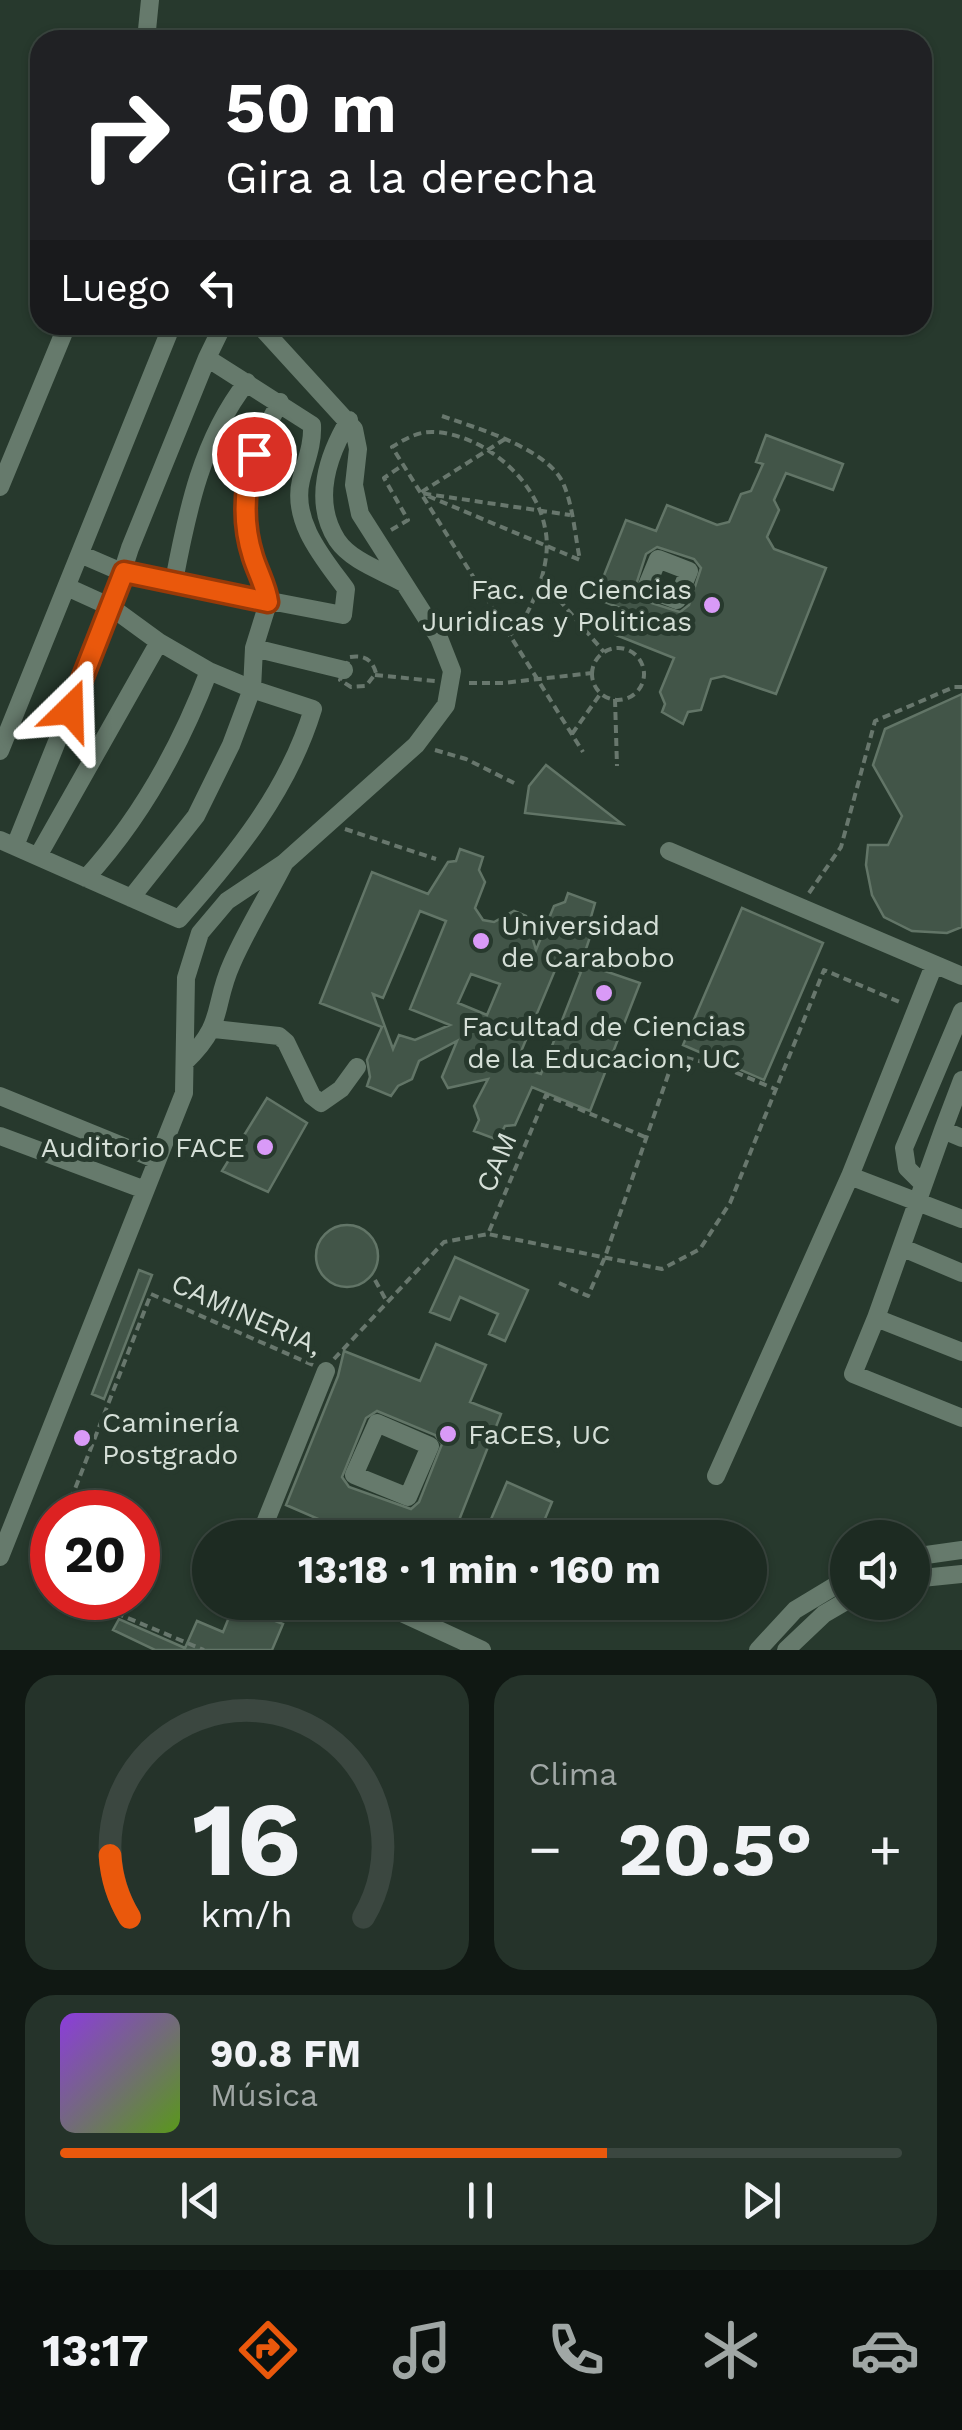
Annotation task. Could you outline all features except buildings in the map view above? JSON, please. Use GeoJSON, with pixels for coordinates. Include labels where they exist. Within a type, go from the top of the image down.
{"type":"FeatureCollection","features":[{"type":"Feature","properties":{"kind":"street"},"geometry":{"type":"LineString","coordinates":[[147,30],[150,0]]}},
{"type":"Feature","properties":{"kind":"street"},"geometry":{"type":"LineString","coordinates":[[0,487],[63,335]]}},
{"type":"Feature","properties":{"kind":"street"},"geometry":{"type":"LineString","coordinates":[[0,751],[168,335]]}},
{"type":"Feature","properties":{"kind":"street"},"geometry":{"type":"LineString","coordinates":[[67,587],[111,607],[159,642],[209,670],[252,689],[313,708],[284,782],[240,846],[179,919],[8,843],[111,607],[130,548],[218,335]]}},
{"type":"Feature","properties":{"kind":"street"},"geometry":{"type":"LineString","coordinates":[[0,1557],[184,1092],[186,978],[200,933],[226,901],[284,863],[416,745],[439,718],[451,683],[452,671],[440,638],[376,539],[356,500],[357,439],[349,420],[269,335]]}},
{"type":"Feature","properties":{"kind":"street"},"geometry":{"type":"LineString","coordinates":[[80,554],[124,572],[343,615],[348,600],[346,590],[314,544],[303,518],[300,482],[308,463],[312,424],[207,358]]}},
{"type":"Feature","properties":{"kind":"street"},"geometry":{"type":"LineString","coordinates":[[174,581],[188,506],[199,473],[225,416],[247,382]]}},
{"type":"Feature","properties":{"kind":"street"},"geometry":{"type":"LineString","coordinates":[[131,898],[181,839],[206,799],[252,689],[254,648],[268,602],[248,538],[245,503],[254,454],[280,402]]}},
{"type":"Feature","properties":{"kind":"street"},"geometry":{"type":"LineString","coordinates":[[349,420],[332,448],[324,479],[329,521],[338,541],[358,559],[404,583]]}},
{"type":"Feature","properties":{"kind":"street"},"geometry":{"type":"LineString","coordinates":[[38,856],[159,642]]}},
{"type":"Feature","properties":{"kind":"street"},"geometry":{"type":"LineString","coordinates":[[254,648],[344,670]]}},
{"type":"Feature","properties":{"kind":"street"},"geometry":{"type":"LineString","coordinates":[[86,878],[113,849],[162,774],[209,670]]}},
{"type":"Feature","properties":{"kind":"street"},"geometry":{"type":"LineString","coordinates":[[669,851],[962,976]]}},
{"type":"Feature","properties":{"kind":"street"},"geometry":{"type":"LineString","coordinates":[[186,1062],[214,1029],[230,966],[284,863]]}},
{"type":"Feature","properties":{"kind":"street"},"geometry":{"type":"LineString","coordinates":[[716,1476],[850,1176],[934,964]]}},
{"type":"Feature","properties":{"kind":"street"},"geometry":{"type":"LineString","coordinates":[[920,1192],[907,1168],[904,1148],[962,1012]]}},
{"type":"Feature","properties":{"kind":"street"},"geometry":{"type":"LineString","coordinates":[[214,1029],[279,1036],[286,1042],[312,1096],[321,1103],[341,1089],[357,1067]]}},
{"type":"Feature","properties":{"kind":"street"},"geometry":{"type":"LineString","coordinates":[[962,1080],[853,1374],[962,1418]]}},
{"type":"Feature","properties":{"kind":"street"},"geometry":{"type":"LineString","coordinates":[[0,1096],[157,1160]]}},
{"type":"Feature","properties":{"kind":"street"},"geometry":{"type":"LineString","coordinates":[[943,1130],[962,1138]]}},
{"type":"Feature","properties":{"kind":"street"},"geometry":{"type":"LineString","coordinates":[[0,1136],[145,1190]]}},
{"type":"Feature","properties":{"kind":"street"},"geometry":{"type":"LineString","coordinates":[[850,1176],[920,1192],[962,1219]]}},
{"type":"Feature","properties":{"kind":"street"},"geometry":{"type":"LineString","coordinates":[[902,1248],[962,1273]]}},
{"type":"Feature","properties":{"kind":"street"},"geometry":{"type":"LineString","coordinates":[[876,1318],[962,1352]]}},
{"type":"Feature","properties":{"kind":"street"},"geometry":{"type":"LineString","coordinates":[[266,1520],[322,1369]]}},
{"type":"Feature","properties":{"kind":"street"},"geometry":{"type":"LineString","coordinates":[[376,1423],[430,1446],[408,1497],[354,1475],[376,1423]]}},
{"type":"Feature","properties":{"kind":"street"},"geometry":{"type":"LineString","coordinates":[[930,1554],[962,1550]]}},
{"type":"Feature","properties":{"kind":"street"},"geometry":{"type":"LineString","coordinates":[[930,1577],[962,1574]]}},
{"type":"Feature","properties":{"kind":"street"},"geometry":{"type":"LineString","coordinates":[[758,1650],[795,1610],[830,1589]]}},
{"type":"Feature","properties":{"kind":"street"},"geometry":{"type":"LineString","coordinates":[[786,1650],[830,1610]]}},
{"type":"Feature","properties":{"kind":"street"},"geometry":{"type":"LineString","coordinates":[[413,1620],[462,1645],[482,1650]]}},
{"type":"Feature","properties":{"kind":"path"},"geometry":{"type":"LineString","coordinates":[[420,492],[580,560],[563,481],[540,458],[505,439],[442,416]]}},
{"type":"Feature","properties":{"kind":"path"},"geometry":{"type":"LineString","coordinates":[[510,635],[530,608],[542,580],[547,546],[541,510],[509,466],[488,450],[469,440],[434,432],[412,435],[392,447],[583,752]]}},
{"type":"Feature","properties":{"kind":"path"},"geometry":{"type":"LineString","coordinates":[[420,492],[505,439]]}},
{"type":"Feature","properties":{"kind":"path"},"geometry":{"type":"LineString","coordinates":[[376,539],[408,520],[384,478],[402,465]]}},
{"type":"Feature","properties":{"kind":"path"},"geometry":{"type":"LineString","coordinates":[[420,492],[570,515]]}},
{"type":"Feature","properties":{"kind":"path"},"geometry":{"type":"LineString","coordinates":[[542,580],[604,652]]}},
{"type":"Feature","properties":{"kind":"path"},"geometry":{"type":"LineString","coordinates":[[623,648],[636,654],[644,667],[644,682],[635,694],[615,699],[596,688],[592,673],[596,659],[604,652],[623,648]]}},
{"type":"Feature","properties":{"kind":"path"},"geometry":{"type":"LineString","coordinates":[[375,675],[451,683],[538,680],[592,673]]}},
{"type":"Feature","properties":{"kind":"path"},"geometry":{"type":"LineString","coordinates":[[799,906],[841,847],[876,721],[962,686]]}},
{"type":"Feature","properties":{"kind":"path"},"geometry":{"type":"LineString","coordinates":[[572,735],[601,693]]}},
{"type":"Feature","properties":{"kind":"path"},"geometry":{"type":"LineString","coordinates":[[615,699],[617,766]]}},
{"type":"Feature","properties":{"kind":"path"},"geometry":{"type":"LineString","coordinates":[[416,745],[466,759],[518,785]]}},
{"type":"Feature","properties":{"kind":"path"},"geometry":{"type":"LineString","coordinates":[[329,824],[436,859]]}},
{"type":"Feature","properties":{"kind":"path","name":"CAM"},"geometry":{"type":"LineString","coordinates":[[645,1138],[546,1095],[488,1234],[662,1270],[700,1249],[730,1203],[824,970],[909,1006]]}},
{"type":"Feature","properties":{"kind":"path"},"geometry":{"type":"LineString","coordinates":[[559,1283],[588,1296],[675,1056],[723,1067],[775,1089]]}},
{"type":"Feature","properties":{"kind":"path"},"geometry":{"type":"LineString","coordinates":[[322,1369],[444,1242],[488,1234]]}},
{"type":"Feature","properties":{"kind":"path"},"geometry":{"type":"LineString","coordinates":[[375,1280],[387,1302]]}},
{"type":"Feature","properties":{"kind":"path","name":"CAMINERIA,"},"geometry":{"type":"LineString","coordinates":[[74,1490],[150,1294],[322,1369]]}},
{"type":"Feature","properties":{"kind":"path"},"geometry":{"type":"LineString","coordinates":[[132,1620],[204,1650]]}},
{"type":"Feature","properties":{"kind":"place","name":"Fac. de Ciencias Juridicas y Politicas"},"geometry":{"type":"Point","coordinates":[712,605]}},
{"type":"Feature","properties":{"kind":"place","name":"Universidad de Carabobo"},"geometry":{"type":"Point","coordinates":[481,941]}},
{"type":"Feature","properties":{"kind":"place","name":"Facultad de Ciencias de la Educacion, UC"},"geometry":{"type":"Point","coordinates":[604,993]}},
{"type":"Feature","properties":{"kind":"place","name":"Auditorio FACE"},"geometry":{"type":"Point","coordinates":[265,1147]}},
{"type":"Feature","properties":{"kind":"place","name":"FaCES, UC"},"geometry":{"type":"Point","coordinates":[448,1434]}},
{"type":"Feature","properties":{"kind":"place","name":"Caminería Postgrado"},"geometry":{"type":"Point","coordinates":[82,1438]}},
{"type":"Feature","properties":{"kind":"route"},"geometry":{"type":"LineString","coordinates":[[70,710],[124,572],[268,602],[248,538],[246,518],[246,488],[254,454]]}}]}
